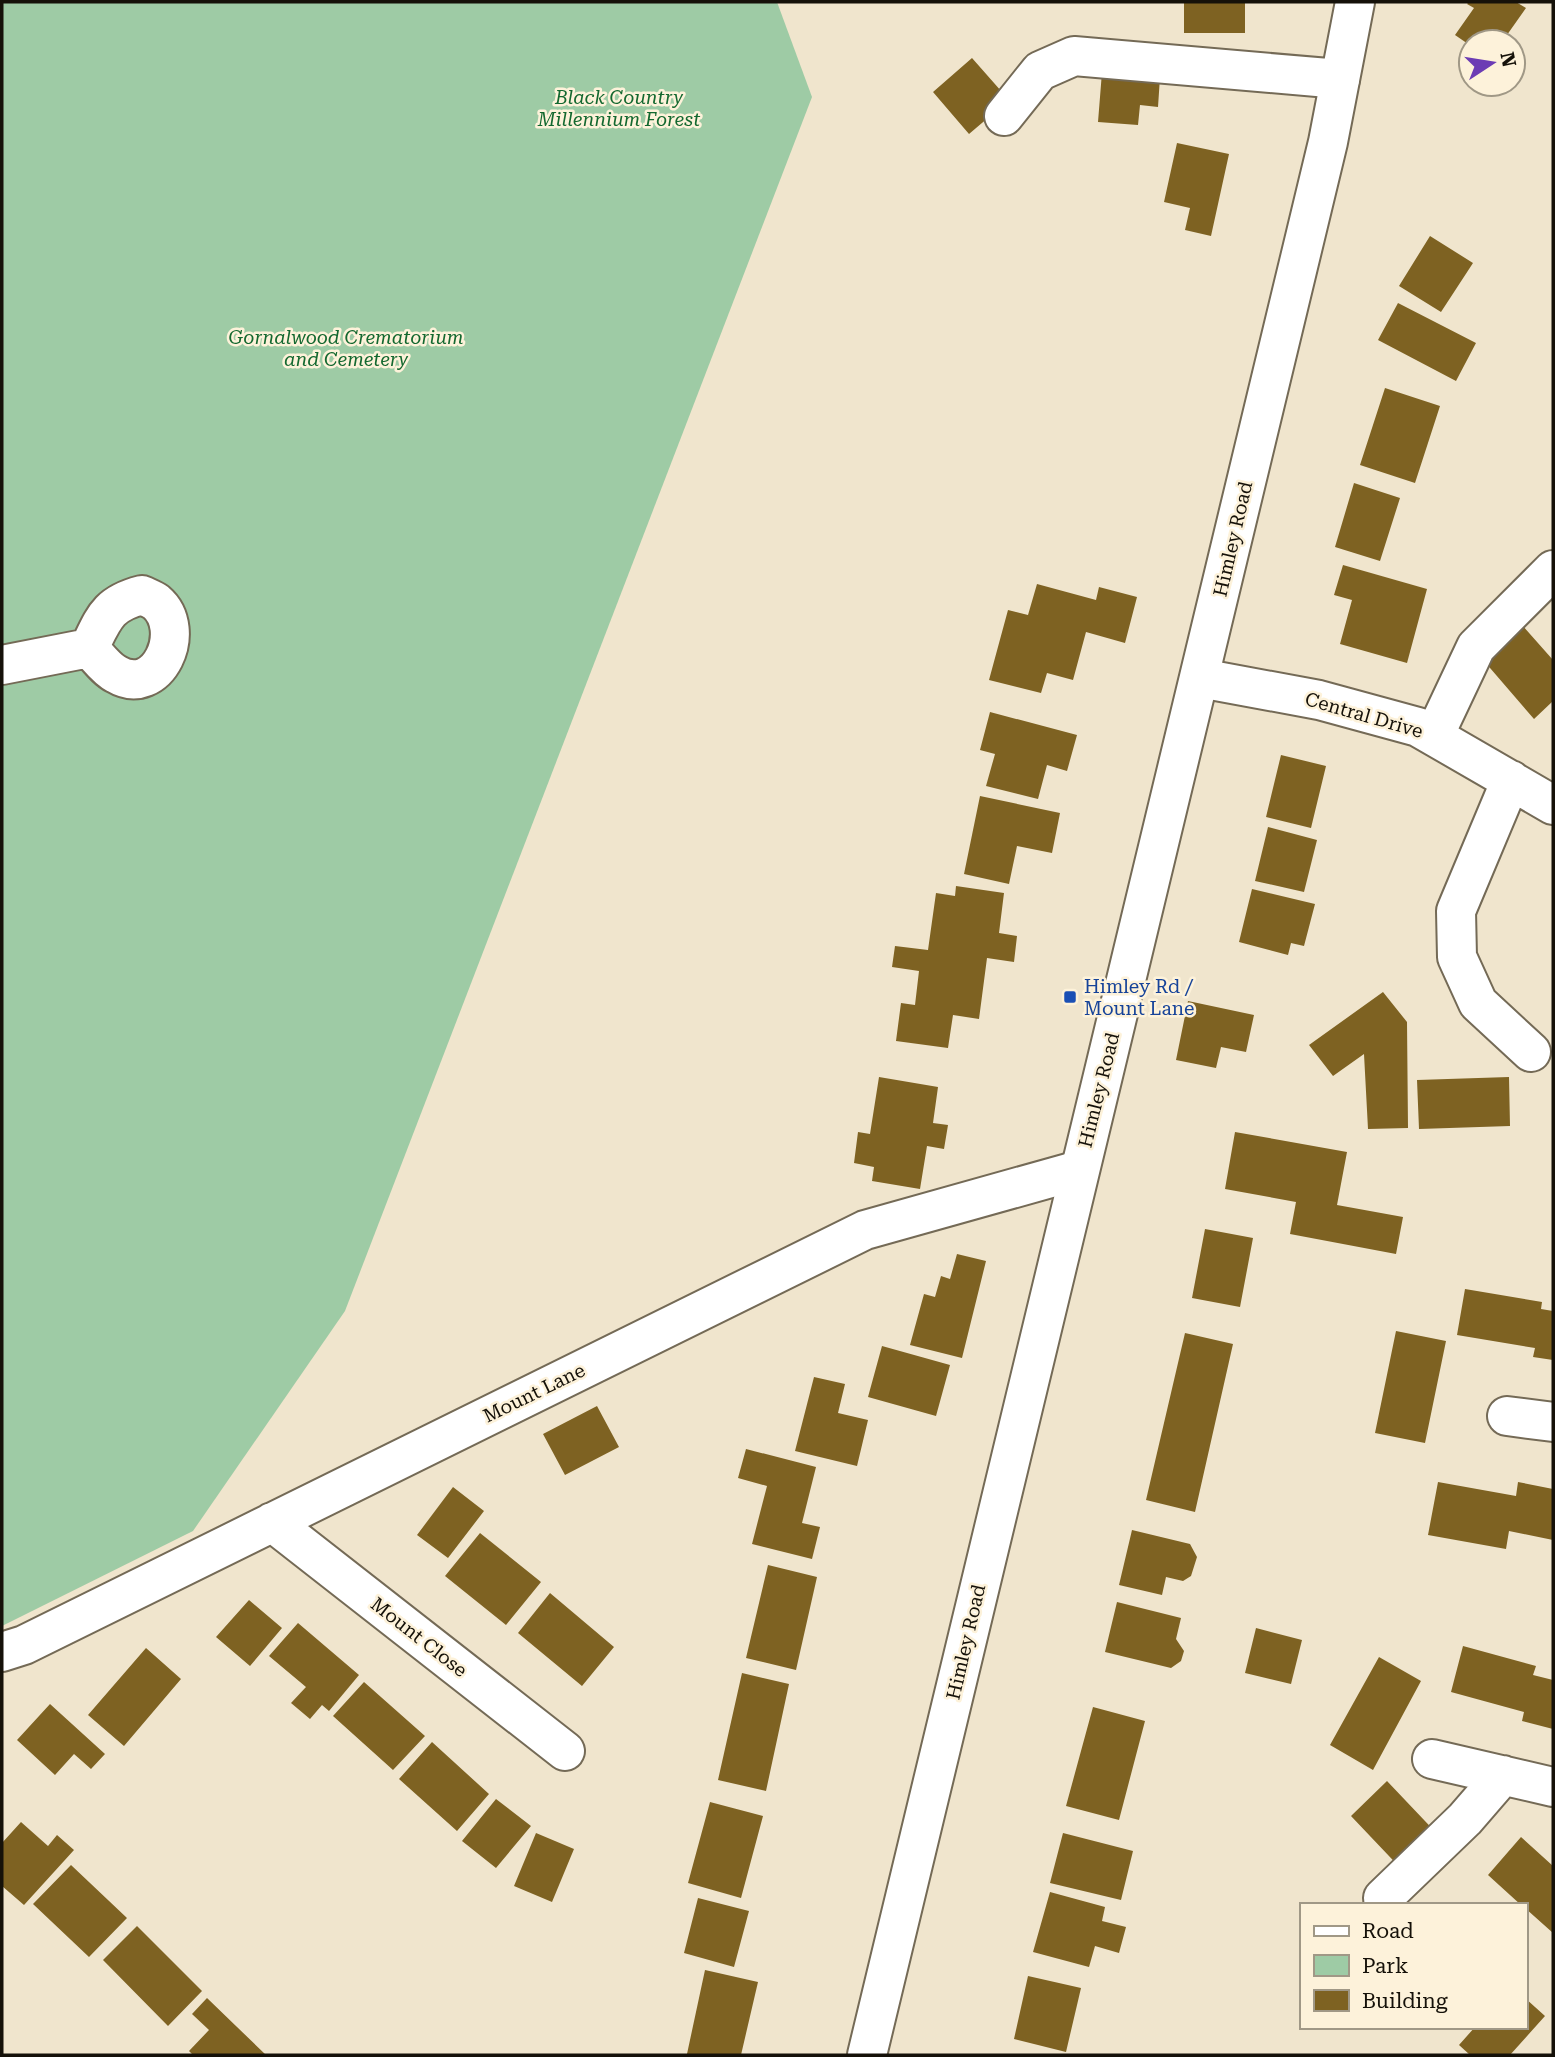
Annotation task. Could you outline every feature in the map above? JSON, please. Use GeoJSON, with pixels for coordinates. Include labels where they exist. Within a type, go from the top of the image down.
{"type":"FeatureCollection","features":[{"type":"Feature","properties":{"kind":"street","name":"Himley Road"},"geometry":{"type":"LineString","coordinates":[[867,2055],[1328,142],[1355,2]]}},
{"type":"Feature","properties":{"kind":"street"},"geometry":{"type":"LineString","coordinates":[[1004,116],[1040,71],[1074,56],[1340,79]]}},
{"type":"Feature","properties":{"kind":"street"},"geometry":{"type":"LineString","coordinates":[[1434,736],[1476,646],[1553,570]]}},
{"type":"Feature","properties":{"kind":"street"},"geometry":{"type":"LineString","coordinates":[[2,665],[89,648]]}},
{"type":"Feature","properties":{"kind":"street","name":"Central Drive"},"geometry":{"type":"LineString","coordinates":[[1199,678],[1320,700],[1418,727],[1553,805]]}},
{"type":"Feature","properties":{"kind":"street"},"geometry":{"type":"LineString","coordinates":[[1511,780],[1456,911],[1457,957],[1478,1003],[1531,1052]]}},
{"type":"Feature","properties":{"kind":"street","name":"Mount Lane"},"geometry":{"type":"LineString","coordinates":[[2,1651],[24,1644],[865,1230],[1079,1170]]}},
{"type":"Feature","properties":{"kind":"street"},"geometry":{"type":"LineString","coordinates":[[1507,1416],[1553,1422]]}},
{"type":"Feature","properties":{"kind":"street","name":"Mount Close"},"geometry":{"type":"LineString","coordinates":[[272,1522],[565,1751]]}},
{"type":"Feature","properties":{"kind":"street"},"geometry":{"type":"LineString","coordinates":[[1432,1759],[1553,1787]]}},
{"type":"Feature","properties":{"kind":"street"},"geometry":{"type":"LineString","coordinates":[[1382,1898],[1465,1819],[1503,1775]]}},
{"type":"Feature","properties":{"kind":"green space","name":"Gornalwood Crematorium and Cemetery"},"geometry":{"type":"Polygon","coordinates":[[[2,2],[777,2],[812,97],[345,1311],[193,1531],[2,1626],[2,2]]]}},
{"type":"Feature","properties":{"kind":"building"},"geometry":{"type":"Polygon","coordinates":[[[1184,2],[1245,2],[1245,33],[1184,33],[1184,2]]]}},
{"type":"Feature","properties":{"kind":"building"},"geometry":{"type":"Polygon","coordinates":[[[1516,2],[1526,8],[1512,28],[1460,28],[1474,8],[1467,4],[1516,2]]]}},
{"type":"Feature","properties":{"kind":"building"},"geometry":{"type":"Polygon","coordinates":[[[972,58],[1009,100],[969,134],[933,92],[972,58]]]}},
{"type":"Feature","properties":{"kind":"building"},"geometry":{"type":"Polygon","coordinates":[[[1102,72],[1160,77],[1158,107],[1140,105],[1138,125],[1098,122],[1102,72]]]}},
{"type":"Feature","properties":{"kind":"building"},"geometry":{"type":"Polygon","coordinates":[[[1177,143],[1229,154],[1211,236],[1185,230],[1190,208],[1164,202],[1177,143]]]}},
{"type":"Feature","properties":{"kind":"building"},"geometry":{"type":"Polygon","coordinates":[[[1430,236],[1473,263],[1441,312],[1399,286],[1430,236]]]}},
{"type":"Feature","properties":{"kind":"building"},"geometry":{"type":"Polygon","coordinates":[[[1398,303],[1476,343],[1456,381],[1378,340],[1398,303]]]}},
{"type":"Feature","properties":{"kind":"building"},"geometry":{"type":"Polygon","coordinates":[[[1385,388],[1440,406],[1415,483],[1360,465],[1385,388]]]}},
{"type":"Feature","properties":{"kind":"building"},"geometry":{"type":"Polygon","coordinates":[[[1354,483],[1400,498],[1380,561],[1335,547],[1354,483]]]}},
{"type":"Feature","properties":{"kind":"building"},"geometry":{"type":"Polygon","coordinates":[[[1343,565],[1427,589],[1407,663],[1340,644],[1352,600],[1334,595],[1343,565]]]}},
{"type":"Feature","properties":{"kind":"building"},"geometry":{"type":"Polygon","coordinates":[[[1037,584],[1096,600],[1099,587],[1137,597],[1125,643],[1086,632],[1073,680],[1047,673],[1041,693],[989,680],[1008,610],[1028,615],[1037,584]]]}},
{"type":"Feature","properties":{"kind":"building"},"geometry":{"type":"Polygon","coordinates":[[[1523,626],[1553,660],[1553,701],[1534,719],[1484,661],[1523,626]]]}},
{"type":"Feature","properties":{"kind":"building"},"geometry":{"type":"Polygon","coordinates":[[[990,712],[1077,735],[1067,771],[1047,765],[1038,799],[986,786],[995,754],[980,750],[990,712]]]}},
{"type":"Feature","properties":{"kind":"building"},"geometry":{"type":"Polygon","coordinates":[[[1281,755],[1326,766],[1311,828],[1266,817],[1281,755]]]}},
{"type":"Feature","properties":{"kind":"building"},"geometry":{"type":"Polygon","coordinates":[[[980,796],[1060,813],[1052,853],[1017,846],[1009,884],[964,874],[980,796]]]}},
{"type":"Feature","properties":{"kind":"building"},"geometry":{"type":"Polygon","coordinates":[[[1268,827],[1317,840],[1304,892],[1255,881],[1268,827]]]}},
{"type":"Feature","properties":{"kind":"building"},"geometry":{"type":"Polygon","coordinates":[[[956,886],[1004,893],[999,933],[1017,936],[1014,962],[987,958],[979,1019],[953,1015],[948,1048],[896,1041],[901,1003],[915,1005],[919,971],[892,967],[895,946],[928,950],[936,893],[955,896],[956,886]]]}},
{"type":"Feature","properties":{"kind":"building"},"geometry":{"type":"Polygon","coordinates":[[[1252,889],[1315,904],[1304,946],[1291,943],[1288,955],[1239,942],[1252,889]]]}},
{"type":"Feature","properties":{"kind":"building"},"geometry":{"type":"Polygon","coordinates":[[[1383,992],[1407,1022],[1408,1128],[1368,1129],[1364,1054],[1333,1076],[1309,1045],[1383,992]]]}},
{"type":"Feature","properties":{"kind":"building"},"geometry":{"type":"Polygon","coordinates":[[[1188,1001],[1254,1015],[1246,1052],[1221,1047],[1216,1068],[1176,1060],[1188,1001]]]}},
{"type":"Feature","properties":{"kind":"building"},"geometry":{"type":"Polygon","coordinates":[[[879,1077],[938,1087],[933,1123],[948,1125],[944,1149],[927,1146],[920,1189],[872,1181],[874,1167],[854,1163],[858,1132],[870,1134],[879,1077]]]}},
{"type":"Feature","properties":{"kind":"building"},"geometry":{"type":"Polygon","coordinates":[[[1509,1077],[1510,1126],[1419,1129],[1417,1080],[1509,1077]]]}},
{"type":"Feature","properties":{"kind":"building"},"geometry":{"type":"Polygon","coordinates":[[[1235,1132],[1347,1152],[1337,1205],[1403,1217],[1396,1254],[1290,1234],[1296,1202],[1225,1189],[1235,1132]]]}},
{"type":"Feature","properties":{"kind":"building"},"geometry":{"type":"Polygon","coordinates":[[[1205,1229],[1253,1238],[1240,1307],[1192,1298],[1205,1229]]]}},
{"type":"Feature","properties":{"kind":"building"},"geometry":{"type":"Polygon","coordinates":[[[957,1254],[986,1261],[962,1358],[910,1345],[924,1294],[935,1297],[941,1276],[950,1279],[957,1254]]]}},
{"type":"Feature","properties":{"kind":"building"},"geometry":{"type":"Polygon","coordinates":[[[1465,1289],[1542,1302],[1541,1309],[1553,1311],[1553,1360],[1533,1357],[1535,1348],[1457,1335],[1465,1289]]]}},
{"type":"Feature","properties":{"kind":"building"},"geometry":{"type":"Polygon","coordinates":[[[1396,1331],[1446,1341],[1425,1443],[1375,1433],[1396,1331]]]}},
{"type":"Feature","properties":{"kind":"building"},"geometry":{"type":"Polygon","coordinates":[[[1185,1333],[1233,1344],[1195,1512],[1146,1500],[1185,1333]]]}},
{"type":"Feature","properties":{"kind":"building"},"geometry":{"type":"Polygon","coordinates":[[[882,1346],[950,1365],[936,1416],[868,1397],[882,1346]]]}},
{"type":"Feature","properties":{"kind":"building"},"geometry":{"type":"Polygon","coordinates":[[[814,1377],[845,1384],[838,1413],[868,1420],[857,1466],[795,1451],[814,1377]]]}},
{"type":"Feature","properties":{"kind":"building"},"geometry":{"type":"Polygon","coordinates":[[[597,1406],[619,1447],[565,1475],[543,1434],[597,1406]]]}},
{"type":"Feature","properties":{"kind":"building"},"geometry":{"type":"Polygon","coordinates":[[[746,1449],[816,1467],[802,1523],[820,1527],[812,1559],[752,1544],[767,1486],[738,1478],[746,1449]]]}},
{"type":"Feature","properties":{"kind":"building"},"geometry":{"type":"Polygon","coordinates":[[[1438,1482],[1516,1496],[1518,1482],[1553,1489],[1553,1540],[1509,1531],[1506,1549],[1428,1535],[1438,1482]]]}},
{"type":"Feature","properties":{"kind":"building"},"geometry":{"type":"Polygon","coordinates":[[[453,1487],[484,1511],[448,1558],[417,1535],[453,1487]]]}},
{"type":"Feature","properties":{"kind":"building"},"geometry":{"type":"Polygon","coordinates":[[[1132,1530],[1190,1544],[1197,1557],[1191,1576],[1183,1581],[1166,1577],[1162,1595],[1119,1585],[1132,1530]]]}},
{"type":"Feature","properties":{"kind":"building"},"geometry":{"type":"Polygon","coordinates":[[[480,1533],[541,1582],[506,1625],[445,1576],[480,1533]]]}},
{"type":"Feature","properties":{"kind":"building"},"geometry":{"type":"Polygon","coordinates":[[[768,1565],[817,1577],[796,1670],[746,1658],[768,1565]]]}},
{"type":"Feature","properties":{"kind":"building"},"geometry":{"type":"Polygon","coordinates":[[[550,1593],[614,1647],[582,1686],[518,1633],[550,1593]]]}},
{"type":"Feature","properties":{"kind":"building"},"geometry":{"type":"Polygon","coordinates":[[[249,1600],[282,1628],[250,1666],[216,1637],[249,1600]]]}},
{"type":"Feature","properties":{"kind":"building"},"geometry":{"type":"Polygon","coordinates":[[[1117,1602],[1181,1618],[1176,1639],[1184,1651],[1181,1661],[1171,1668],[1105,1652],[1117,1602]]]}},
{"type":"Feature","properties":{"kind":"building"},"geometry":{"type":"Polygon","coordinates":[[[298,1623],[359,1675],[329,1711],[322,1705],[310,1719],[291,1703],[306,1687],[269,1656],[298,1623]]]}},
{"type":"Feature","properties":{"kind":"building"},"geometry":{"type":"Polygon","coordinates":[[[1256,1628],[1302,1640],[1291,1684],[1245,1673],[1256,1628]]]}},
{"type":"Feature","properties":{"kind":"building"},"geometry":{"type":"Polygon","coordinates":[[[1463,1646],[1536,1666],[1533,1675],[1553,1680],[1553,1729],[1522,1721],[1524,1712],[1451,1692],[1463,1646]]]}},
{"type":"Feature","properties":{"kind":"building"},"geometry":{"type":"Polygon","coordinates":[[[146,1648],[181,1679],[124,1746],[88,1715],[146,1648]]]}},
{"type":"Feature","properties":{"kind":"building"},"geometry":{"type":"Polygon","coordinates":[[[1379,1657],[1421,1681],[1373,1770],[1330,1745],[1379,1657]]]}},
{"type":"Feature","properties":{"kind":"building"},"geometry":{"type":"Polygon","coordinates":[[[742,1673],[789,1684],[766,1791],[718,1780],[742,1673]]]}},
{"type":"Feature","properties":{"kind":"building"},"geometry":{"type":"Polygon","coordinates":[[[364,1682],[425,1736],[393,1770],[333,1716],[364,1682]]]}},
{"type":"Feature","properties":{"kind":"building"},"geometry":{"type":"Polygon","coordinates":[[[50,1704],[105,1754],[91,1769],[74,1754],[55,1775],[17,1740],[50,1704]]]}},
{"type":"Feature","properties":{"kind":"building"},"geometry":{"type":"Polygon","coordinates":[[[1093,1707],[1145,1721],[1119,1820],[1066,1806],[1093,1707]]]}},
{"type":"Feature","properties":{"kind":"building"},"geometry":{"type":"Polygon","coordinates":[[[432,1742],[489,1794],[457,1831],[399,1779],[432,1742]]]}},
{"type":"Feature","properties":{"kind":"building"},"geometry":{"type":"Polygon","coordinates":[[[1387,1781],[1443,1840],[1407,1875],[1351,1816],[1387,1781]]]}},
{"type":"Feature","properties":{"kind":"building"},"geometry":{"type":"Polygon","coordinates":[[[496,1799],[531,1826],[496,1868],[462,1841],[496,1799]]]}},
{"type":"Feature","properties":{"kind":"building"},"geometry":{"type":"Polygon","coordinates":[[[710,1802],[763,1816],[741,1898],[688,1883],[710,1802]]]}},
{"type":"Feature","properties":{"kind":"building"},"geometry":{"type":"Polygon","coordinates":[[[21,1822],[48,1846],[57,1835],[74,1850],[24,1905],[2,1886],[2,1843],[21,1822]]]}},
{"type":"Feature","properties":{"kind":"building"},"geometry":{"type":"Polygon","coordinates":[[[536,1833],[574,1849],[552,1902],[514,1886],[536,1833]]]}},
{"type":"Feature","properties":{"kind":"building"},"geometry":{"type":"Polygon","coordinates":[[[1063,1833],[1133,1851],[1121,1900],[1050,1883],[1063,1833]]]}},
{"type":"Feature","properties":{"kind":"building"},"geometry":{"type":"Polygon","coordinates":[[[1521,1837],[1553,1866],[1553,1933],[1527,1910],[1527,1903],[1519,1903],[1488,1875],[1521,1837]]]}},
{"type":"Feature","properties":{"kind":"building"},"geometry":{"type":"Polygon","coordinates":[[[71,1865],[127,1918],[89,1957],[33,1904],[71,1865]]]}},
{"type":"Feature","properties":{"kind":"building"},"geometry":{"type":"Polygon","coordinates":[[[1050,1892],[1105,1907],[1102,1921],[1126,1927],[1119,1953],[1095,1946],[1089,1967],[1033,1952],[1050,1892]]]}},
{"type":"Feature","properties":{"kind":"building"},"geometry":{"type":"Polygon","coordinates":[[[698,1898],[749,1911],[734,1967],[684,1953],[698,1898]]]}},
{"type":"Feature","properties":{"kind":"building"},"geometry":{"type":"Polygon","coordinates":[[[137,1926],[202,1991],[168,2026],[103,1960],[137,1926]]]}},
{"type":"Feature","properties":{"kind":"building"},"geometry":{"type":"Polygon","coordinates":[[[705,1970],[758,1982],[741,2055],[687,2054],[705,1970]]]}},
{"type":"Feature","properties":{"kind":"building"},"geometry":{"type":"Polygon","coordinates":[[[1028,1976],[1081,1988],[1066,2052],[1014,2039],[1028,1976]]]}},
{"type":"Feature","properties":{"kind":"building"},"geometry":{"type":"Polygon","coordinates":[[[207,1998],[266,2055],[193,2055],[189,2051],[209,2030],[192,2014],[207,1998]]]}},
{"type":"Feature","properties":{"kind":"building"},"geometry":{"type":"Polygon","coordinates":[[[1527,2000],[1545,2016],[1510,2055],[1470,2055],[1459,2045],[1473,2029],[1527,2029],[1527,2000]]]}},
{"type":"Feature","properties":{"kind":"place","name":"Himley Rd / Mount Lane"},"geometry":{"type":"Point","coordinates":[1070,997]}},
{"type":"Feature","properties":{"kind":"park label","name":"Black Country Millennium Forest"},"geometry":{"type":"Point","coordinates":[619,108]}}]}
